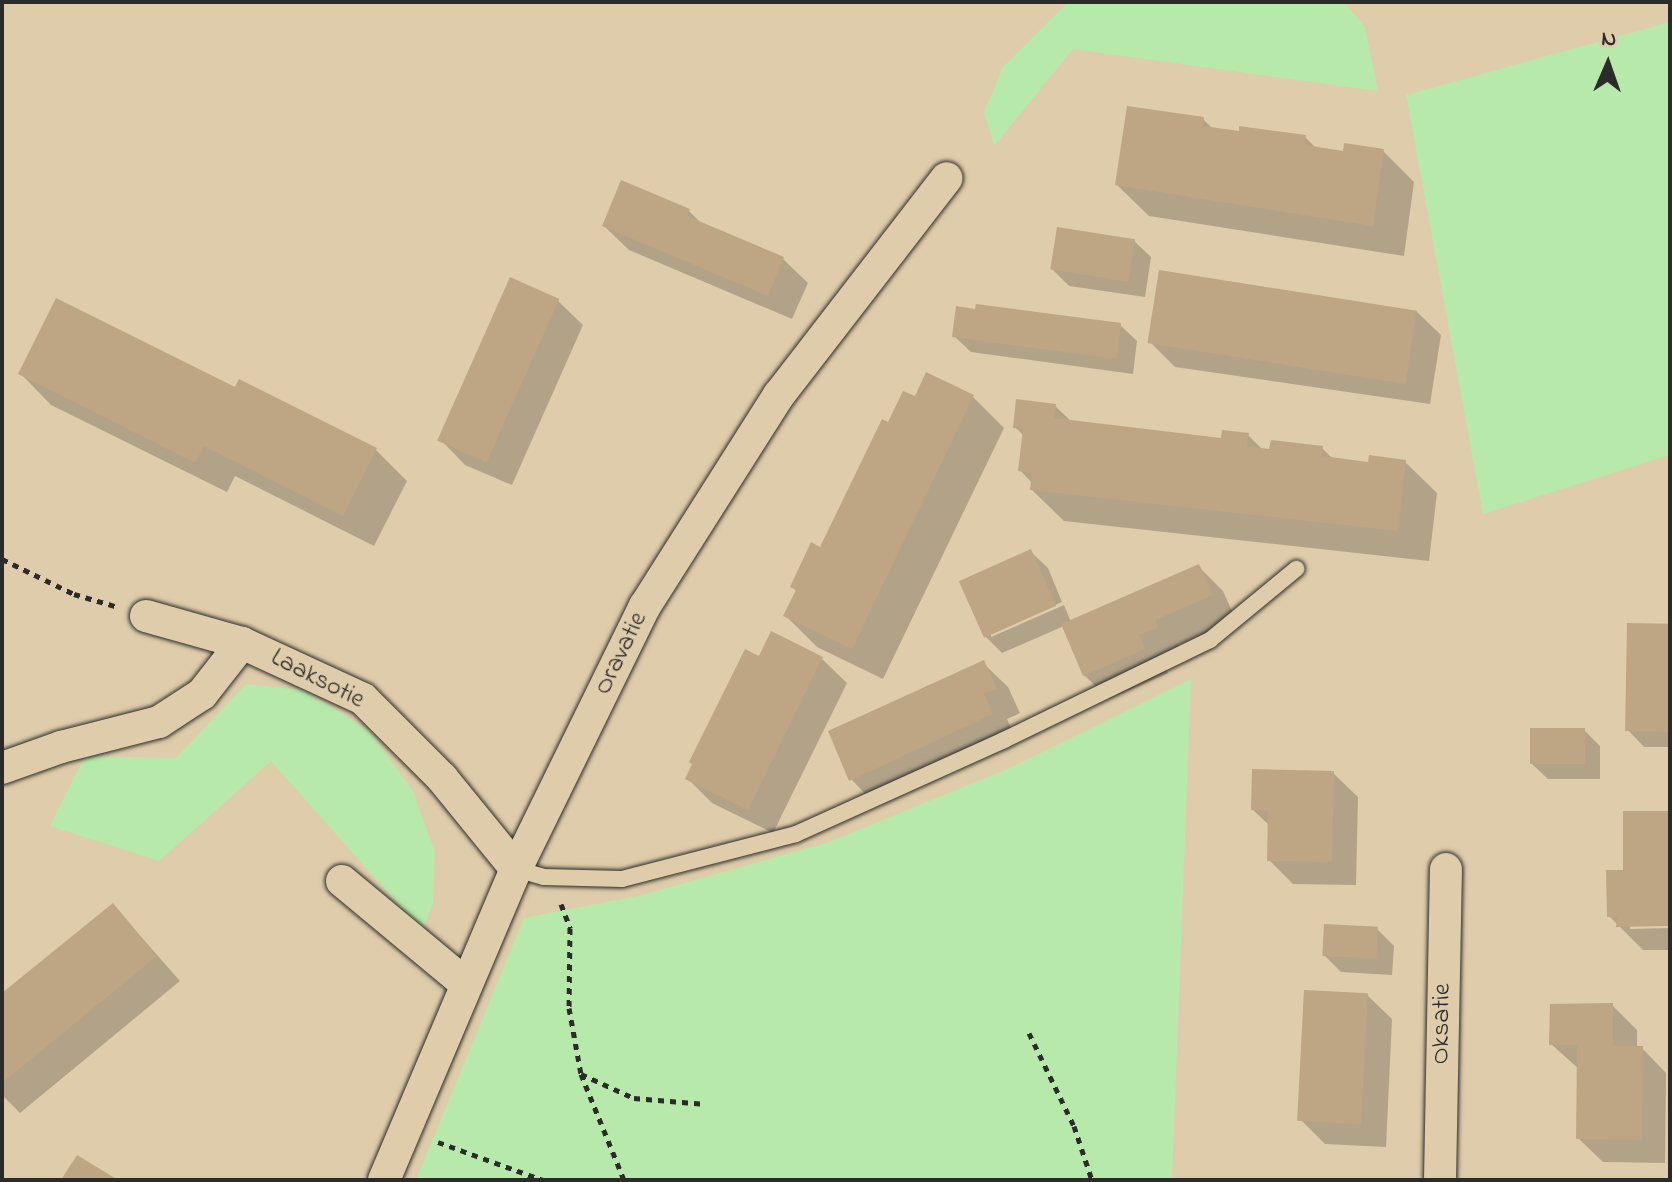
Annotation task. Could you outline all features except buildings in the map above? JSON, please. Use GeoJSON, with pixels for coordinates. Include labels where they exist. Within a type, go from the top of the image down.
{"type":"FeatureCollection","features":[{"type":"Feature","properties":{"kind":"street","name":"Oravatie"},"geometry":{"type":"LineString","coordinates":[[384,1180],[465,983],[530,873],[653,593],[779,395],[947,178]]}},
{"type":"Feature","properties":{"kind":"street","name":"Laaksotie"},"geometry":{"type":"LineString","coordinates":[[146,616],[242,643],[363,699],[530,873]]}},
{"type":"Feature","properties":{"kind":"street"},"geometry":{"type":"LineString","coordinates":[[2,768],[61,747],[159,722],[202,694],[242,643]]}},
{"type":"Feature","properties":{"kind":"street","name":"Oksatie"},"geometry":{"type":"LineString","coordinates":[[1440,1180],[1446,869]]}},
{"type":"Feature","properties":{"kind":"street"},"geometry":{"type":"LineString","coordinates":[[342,881],[465,983]]}},
{"type":"Feature","properties":{"kind":"lane"},"geometry":{"type":"LineString","coordinates":[[530,873],[622,879],[796,834],[1004,740],[1210,640],[1296,569]]}},
{"type":"Feature","properties":{"kind":"path"},"geometry":{"type":"LineString","coordinates":[[2,559],[74,594],[146,616]]}},
{"type":"Feature","properties":{"kind":"path"},"geometry":{"type":"LineString","coordinates":[[530,873],[559,896],[570,928],[569,1008],[581,1074],[624,1180]]}},
{"type":"Feature","properties":{"kind":"path"},"geometry":{"type":"LineString","coordinates":[[1029,1033],[1074,1126],[1092,1180]]}},
{"type":"Feature","properties":{"kind":"path"},"geometry":{"type":"LineString","coordinates":[[581,1074],[634,1098],[706,1104]]}},
{"type":"Feature","properties":{"kind":"path"},"geometry":{"type":"LineString","coordinates":[[407,1130],[543,1180]]}},
{"type":"Feature","properties":{"kind":"green space"},"geometry":{"type":"Polygon","coordinates":[[[1068,2],[1344,2],[1365,27],[1378,91],[1073,49],[994,146],[984,112],[1003,67],[1068,2]]]}},
{"type":"Feature","properties":{"kind":"green space"},"geometry":{"type":"Polygon","coordinates":[[[1670,22],[1670,455],[1483,514],[1406,95],[1670,22]]]}},
{"type":"Feature","properties":{"kind":"green space"},"geometry":{"type":"Polygon","coordinates":[[[1191,679],[1172,1180],[416,1180],[524,918],[642,895],[826,843],[1010,768],[1191,679]]]}},
{"type":"Feature","properties":{"kind":"green space"},"geometry":{"type":"Polygon","coordinates":[[[246,684],[304,690],[369,730],[413,791],[435,852],[433,904],[422,931],[271,761],[159,861],[50,826],[85,756],[176,758],[246,684]]]}}]}
